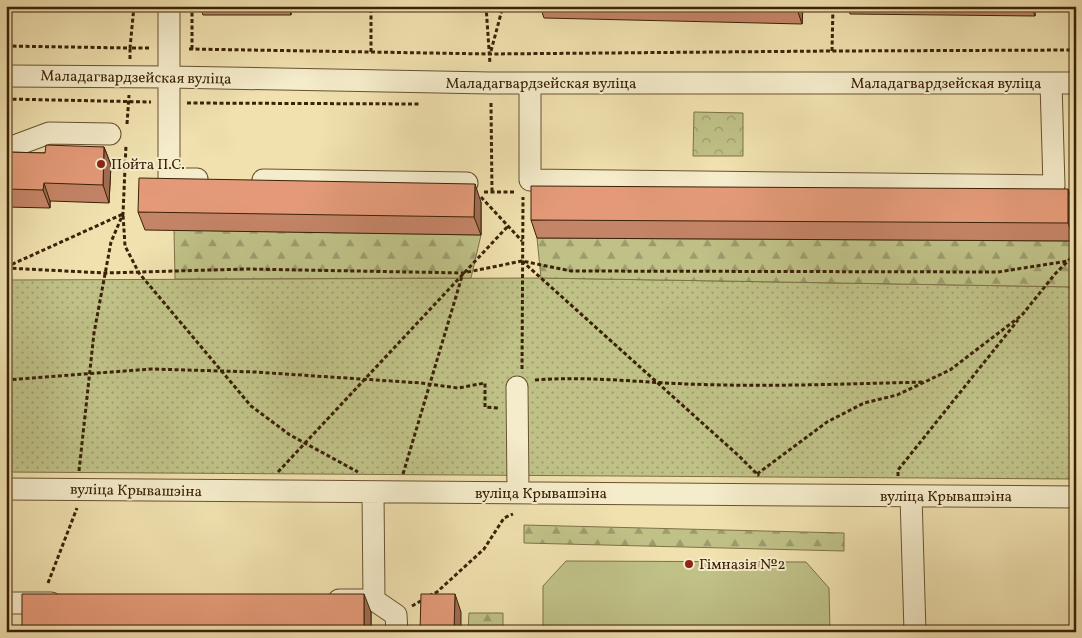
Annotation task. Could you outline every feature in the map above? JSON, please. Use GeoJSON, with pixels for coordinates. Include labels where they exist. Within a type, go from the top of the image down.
{"type":"FeatureCollection","features":[{"type":"Feature","properties":{"kind":"street"},"geometry":{"type":"LineString","coordinates":[[169,6],[169,179],[467,183]]}},
{"type":"Feature","properties":{"kind":"street","name":"Маладагвардзейская вуліца"},"geometry":{"type":"LineString","coordinates":[[6,76],[490,83],[1076,83]]}},
{"type":"Feature","properties":{"kind":"street"},"geometry":{"type":"LineString","coordinates":[[530,83],[530,180],[1054,186],[1051,83]]}},
{"type":"Feature","properties":{"kind":"street"},"geometry":{"type":"LineString","coordinates":[[6,149],[49,134],[121,133]]}},
{"type":"Feature","properties":{"kind":"street"},"geometry":{"type":"LineString","coordinates":[[520,501],[518,408],[524,379]]}},
{"type":"Feature","properties":{"kind":"street"},"geometry":{"type":"LineString","coordinates":[[368,483],[374,600],[397,623]]}},
{"type":"Feature","properties":{"kind":"street","name":"вуліца Крывашэіна"},"geometry":{"type":"LineString","coordinates":[[6,489],[259,491],[368,483],[397,492],[520,501],[733,495],[1076,497]]}},
{"type":"Feature","properties":{"kind":"street"},"geometry":{"type":"LineString","coordinates":[[903,496],[914,632]]}},
{"type":"Feature","properties":{"kind":"street"},"geometry":{"type":"LineString","coordinates":[[316,601],[374,600]]}},
{"type":"Feature","properties":{"kind":"street"},"geometry":{"type":"LineString","coordinates":[[6,603],[66,602]]}},
{"type":"Feature","properties":{"kind":"path"},"geometry":{"type":"LineString","coordinates":[[134,6],[130,48],[129,101],[121,133],[125,246],[139,273],[251,406],[290,435],[368,483]]}},
{"type":"Feature","properties":{"kind":"path"},"geometry":{"type":"LineString","coordinates":[[192,6],[192,49]]}},
{"type":"Feature","properties":{"kind":"path"},"geometry":{"type":"LineString","coordinates":[[371,6],[371,52]]}},
{"type":"Feature","properties":{"kind":"path"},"geometry":{"type":"LineString","coordinates":[[486,6],[490,54],[492,192]]}},
{"type":"Feature","properties":{"kind":"path"},"geometry":{"type":"LineString","coordinates":[[490,54],[502,6]]}},
{"type":"Feature","properties":{"kind":"path"},"geometry":{"type":"LineString","coordinates":[[832,51],[833,6]]}},
{"type":"Feature","properties":{"kind":"path"},"geometry":{"type":"LineString","coordinates":[[6,46],[490,54],[1076,50]]}},
{"type":"Feature","properties":{"kind":"path"},"geometry":{"type":"LineString","coordinates":[[6,99],[169,103],[423,104]]}},
{"type":"Feature","properties":{"kind":"path"},"geometry":{"type":"LineString","coordinates":[[522,242],[477,192],[523,192],[524,379],[559,378],[761,384],[924,382]]}},
{"type":"Feature","properties":{"kind":"path"},"geometry":{"type":"LineString","coordinates":[[6,268],[123,214]]}},
{"type":"Feature","properties":{"kind":"path"},"geometry":{"type":"LineString","coordinates":[[41,603],[77,507],[77,490],[94,333],[111,242],[123,214]]}},
{"type":"Feature","properties":{"kind":"path"},"geometry":{"type":"LineString","coordinates":[[259,491],[508,226]]}},
{"type":"Feature","properties":{"kind":"path"},"geometry":{"type":"LineString","coordinates":[[903,496],[898,470],[1055,274],[1076,253]]}},
{"type":"Feature","properties":{"kind":"path"},"geometry":{"type":"LineString","coordinates":[[6,268],[139,273],[247,269],[463,273],[522,261],[571,271],[998,272],[1068,261]]}},
{"type":"Feature","properties":{"kind":"path"},"geometry":{"type":"LineString","coordinates":[[522,261],[758,474],[776,495]]}},
{"type":"Feature","properties":{"kind":"path"},"geometry":{"type":"LineString","coordinates":[[397,492],[463,273]]}},
{"type":"Feature","properties":{"kind":"path"},"geometry":{"type":"LineString","coordinates":[[733,495],[827,422],[864,403],[897,394],[950,370],[1022,315]]}},
{"type":"Feature","properties":{"kind":"path"},"geometry":{"type":"LineString","coordinates":[[6,380],[151,369],[364,379],[458,388],[485,383],[485,407],[518,408]]}},
{"type":"Feature","properties":{"kind":"path"},"geometry":{"type":"LineString","coordinates":[[397,623],[437,592],[484,549],[504,518],[520,501]]}},
{"type":"Feature","properties":{"kind":"green space"},"geometry":{"type":"Polygon","coordinates":[[[694,112],[743,113],[743,156],[693,156],[694,112]]]}},
{"type":"Feature","properties":{"kind":"green space"},"geometry":{"type":"Polygon","coordinates":[[[174,230],[481,235],[471,278],[175,279],[174,230]]]}},
{"type":"Feature","properties":{"kind":"green space"},"geometry":{"type":"Polygon","coordinates":[[[537,238],[1075,241],[1076,287],[541,278],[537,238]]]}},
{"type":"Feature","properties":{"kind":"green space"},"geometry":{"type":"Polygon","coordinates":[[[541,278],[1076,287],[1076,479],[6,472],[6,280],[541,278]]]}},
{"type":"Feature","properties":{"kind":"green space"},"geometry":{"type":"Polygon","coordinates":[[[524,525],[844,533],[844,551],[524,543],[524,525]]]}},
{"type":"Feature","properties":{"kind":"green space"},"geometry":{"type":"Polygon","coordinates":[[[566,561],[806,562],[829,588],[830,632],[543,632],[543,586],[566,561]]]}},
{"type":"Feature","properties":{"kind":"green space"},"geometry":{"type":"Polygon","coordinates":[[[469,613],[503,613],[503,632],[468,632],[469,613]]]}},
{"type":"Feature","properties":{"kind":"building"},"geometry":{"type":"Polygon","coordinates":[[[200,6],[289,6],[289,8],[200,8],[200,6]]]}},
{"type":"Feature","properties":{"kind":"building"},"geometry":{"type":"Polygon","coordinates":[[[46,145],[104,147],[103,185],[44,183],[43,190],[6,189],[6,152],[45,153],[46,145]]]}},
{"type":"Feature","properties":{"kind":"building"},"geometry":{"type":"Polygon","coordinates":[[[139,178],[475,184],[474,217],[138,212],[139,178]]]}},
{"type":"Feature","properties":{"kind":"building"},"geometry":{"type":"Polygon","coordinates":[[[531,186],[1068,189],[1068,223],[531,220],[531,186]]]}},
{"type":"Feature","properties":{"kind":"building"},"geometry":{"type":"Polygon","coordinates":[[[22,594],[364,594],[364,628],[22,628],[22,594]]]}},
{"type":"Feature","properties":{"kind":"building"},"geometry":{"type":"Polygon","coordinates":[[[421,594],[455,594],[454,632],[420,632],[421,594]]]}},
{"type":"Feature","properties":{"kind":"place","name":"Пойта П.С."},"geometry":{"type":"Point","coordinates":[101,164]}},
{"type":"Feature","properties":{"kind":"place","name":"Гімназія №2"},"geometry":{"type":"Point","coordinates":[689,564]}}]}
